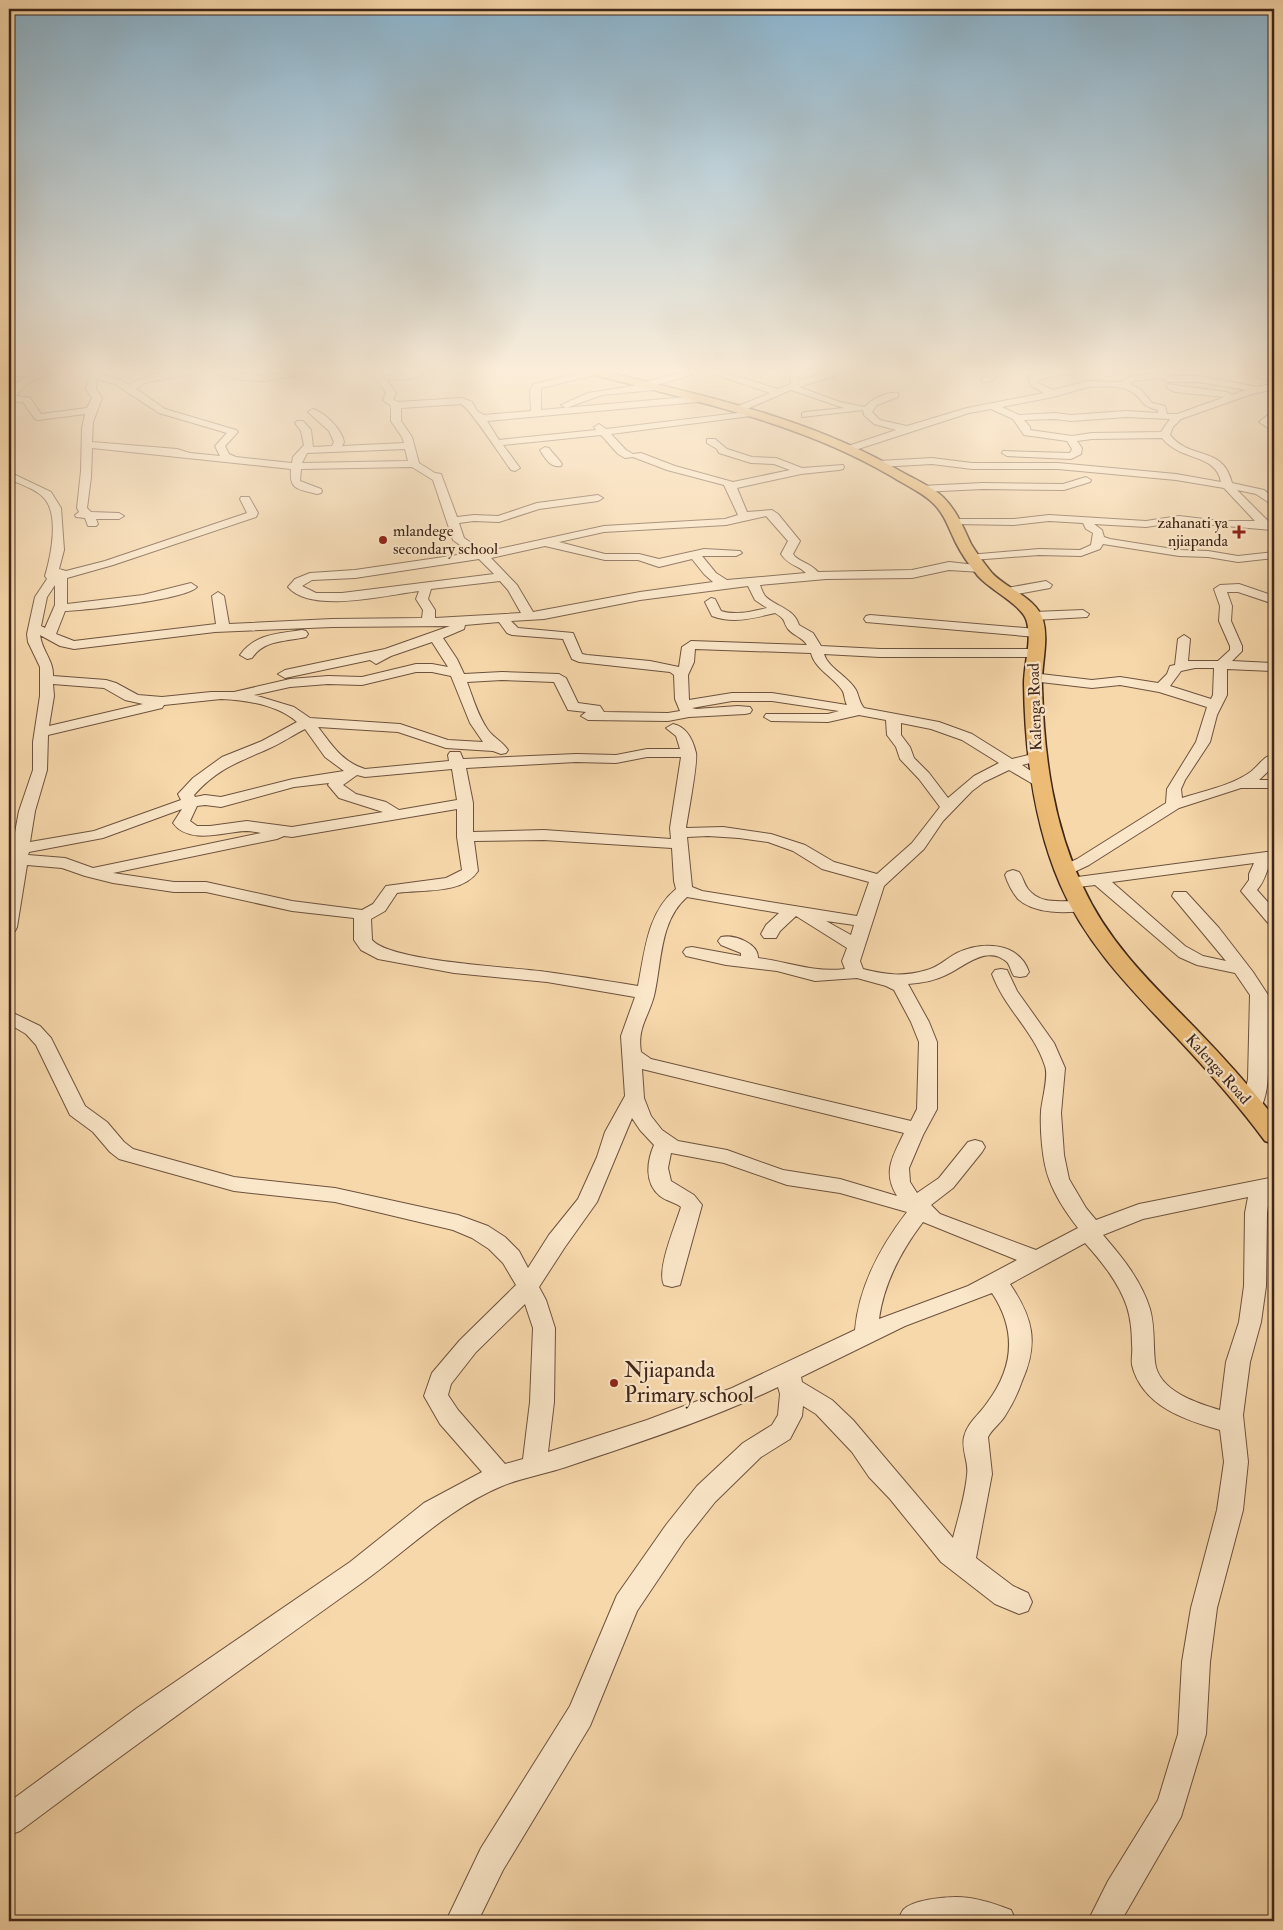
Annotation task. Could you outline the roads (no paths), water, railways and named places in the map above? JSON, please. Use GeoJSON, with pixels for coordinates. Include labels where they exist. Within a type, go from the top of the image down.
{"type":"FeatureCollection","features":[{"type":"Feature","properties":{"kind":"main road"},"geometry":{"type":"LineString","coordinates":[[879,459],[942,503],[955,521],[962,539],[977,563],[992,582],[1007,592],[1035,624]]}},
{"type":"Feature","properties":{"kind":"main road","name":"Kalenga Road"},"geometry":{"type":"LineString","coordinates":[[1035,624],[1032,677],[1037,757],[1048,818],[1068,877],[1081,906],[1096,933],[1124,968],[1205,1053],[1252,1106],[1274,1135]]}},
{"type":"Feature","properties":{"kind":"street"},"geometry":{"type":"LineString","coordinates":[[87,459],[82,508],[90,520]]}},
{"type":"Feature","properties":{"kind":"street"},"geometry":{"type":"LineString","coordinates":[[219,459],[296,466],[414,464],[435,476],[459,540],[481,555],[502,577],[512,588],[529,616]]}},
{"type":"Feature","properties":{"kind":"street"},"geometry":{"type":"LineString","coordinates":[[233,459],[238,461]]}},
{"type":"Feature","properties":{"kind":"street"},"geometry":{"type":"LineString","coordinates":[[298,459],[295,481],[297,484],[317,491]]}},
{"type":"Feature","properties":{"kind":"street"},"geometry":{"type":"LineString","coordinates":[[412,459],[414,464]]}},
{"type":"Feature","properties":{"kind":"street"},"geometry":{"type":"LineString","coordinates":[[508,459],[515,468]]}},
{"type":"Feature","properties":{"kind":"street"},"geometry":{"type":"LineString","coordinates":[[550,459],[557,464]]}},
{"type":"Feature","properties":{"kind":"street"},"geometry":{"type":"LineString","coordinates":[[644,459],[722,482],[732,491],[766,508],[769,513]]}},
{"type":"Feature","properties":{"kind":"street"},"geometry":{"type":"LineString","coordinates":[[748,459],[776,461],[801,471]]}},
{"type":"Feature","properties":{"kind":"street"},"geometry":{"type":"LineString","coordinates":[[1015,459],[1021,465]]}},
{"type":"Feature","properties":{"kind":"street"},"geometry":{"type":"LineString","coordinates":[[1203,459],[1222,468],[1229,488],[1270,528]]}},
{"type":"Feature","properties":{"kind":"street"},"geometry":{"type":"LineString","coordinates":[[882,460],[933,461],[972,466],[1058,466],[1176,476],[1227,484],[1260,492],[1274,504]]}},
{"type":"Feature","properties":{"kind":"street"},"geometry":{"type":"LineString","coordinates":[[732,491],[801,471],[839,467]]}},
{"type":"Feature","properties":{"kind":"street"},"geometry":{"type":"LineString","coordinates":[[9,475],[47,494],[58,515],[56,528],[60,608],[49,634]]}},
{"type":"Feature","properties":{"kind":"street"},"geometry":{"type":"LineString","coordinates":[[921,489],[983,486],[1067,487],[1086,480]]}},
{"type":"Feature","properties":{"kind":"street"},"geometry":{"type":"LineString","coordinates":[[732,491],[738,509],[744,516]]}},
{"type":"Feature","properties":{"kind":"street"},"geometry":{"type":"LineString","coordinates":[[452,521],[474,518],[499,519],[537,506],[598,498]]}},
{"type":"Feature","properties":{"kind":"street"},"geometry":{"type":"LineString","coordinates":[[9,927],[27,812],[40,770],[42,732],[47,696],[47,667],[34,642],[33,634],[40,608],[40,600],[57,574],[136,555],[252,515],[253,513],[245,499]]}},
{"type":"Feature","properties":{"kind":"street"},"geometry":{"type":"LineString","coordinates":[[1241,500],[1274,504]]}},
{"type":"Feature","properties":{"kind":"street"},"geometry":{"type":"LineString","coordinates":[[502,577],[426,587],[371,602],[314,598],[294,587],[299,582],[310,577],[362,573],[481,555],[514,554],[546,542],[604,529],[726,522],[762,512],[774,516],[794,541],[787,554],[791,559],[806,566],[815,576]]}},
{"type":"Feature","properties":{"kind":"street"},"geometry":{"type":"LineString","coordinates":[[58,515],[90,520],[120,516]]}},
{"type":"Feature","properties":{"kind":"street"},"geometry":{"type":"LineString","coordinates":[[955,521],[1014,522],[1049,518],[1146,524],[1179,520],[1270,528]]}},
{"type":"Feature","properties":{"kind":"street"},"geometry":{"type":"LineString","coordinates":[[35,628],[65,643],[74,645],[223,628],[324,623],[428,622],[559,613],[640,596],[712,594],[725,584],[815,576],[912,574],[1038,552],[1081,553],[1096,547],[1099,539],[1098,532],[1090,527],[1087,521]]}},
{"type":"Feature","properties":{"kind":"street"},"geometry":{"type":"LineString","coordinates":[[481,555],[502,547],[519,537]]}},
{"type":"Feature","properties":{"kind":"street"},"geometry":{"type":"LineString","coordinates":[[1099,539],[1180,553],[1244,559],[1274,555]]}},
{"type":"Feature","properties":{"kind":"street"},"geometry":{"type":"LineString","coordinates":[[546,542],[605,557],[639,557],[658,563],[705,552],[736,552]]}},
{"type":"Feature","properties":{"kind":"street"},"geometry":{"type":"LineString","coordinates":[[695,555],[702,567],[715,579],[725,584]]}},
{"type":"Feature","properties":{"kind":"street"},"geometry":{"type":"LineString","coordinates":[[1174,805],[1174,789],[1203,742],[1210,715],[1220,694],[1221,665],[1235,654],[1237,648],[1224,616],[1227,610],[1225,579],[1244,559]]}},
{"type":"Feature","properties":{"kind":"street"},"geometry":{"type":"LineString","coordinates":[[1225,579],[1239,588],[1274,600]]}},
{"type":"Feature","properties":{"kind":"street"},"geometry":{"type":"LineString","coordinates":[[752,581],[759,597],[790,617],[792,627],[808,636],[817,650],[820,662],[834,673],[850,691],[852,702],[859,711]]}},
{"type":"Feature","properties":{"kind":"street"},"geometry":{"type":"LineString","coordinates":[[1007,592],[1046,585]]}},
{"type":"Feature","properties":{"kind":"street"},"geometry":{"type":"LineString","coordinates":[[60,608],[152,598],[192,587]]}},
{"type":"Feature","properties":{"kind":"street"},"geometry":{"type":"LineString","coordinates":[[426,587],[422,599],[429,610],[428,622]]}},
{"type":"Feature","properties":{"kind":"street"},"geometry":{"type":"LineString","coordinates":[[712,594],[716,612],[726,616],[760,613],[776,609]]}},
{"type":"Feature","properties":{"kind":"street"},"geometry":{"type":"LineString","coordinates":[[218,596],[223,628]]}},
{"type":"Feature","properties":{"kind":"street"},"geometry":{"type":"LineString","coordinates":[[371,602],[373,617],[379,622],[451,629]]}},
{"type":"Feature","properties":{"kind":"street"},"geometry":{"type":"LineString","coordinates":[[870,619],[1035,624],[1083,614]]}},
{"type":"Feature","properties":{"kind":"street"},"geometry":{"type":"LineString","coordinates":[[502,618],[511,630],[516,632],[568,636],[580,658],[665,667],[678,670],[681,675]]}},
{"type":"Feature","properties":{"kind":"street"},"geometry":{"type":"LineString","coordinates":[[228,696],[275,676],[338,661],[385,653],[437,636],[451,629],[487,619]]}},
{"type":"Feature","properties":{"kind":"street"},"geometry":{"type":"LineString","coordinates":[[247,655],[253,646],[261,641],[304,633],[324,623]]}},
{"type":"Feature","properties":{"kind":"street"},"geometry":{"type":"LineString","coordinates":[[437,636],[436,639],[458,675],[481,730],[496,746]]}},
{"type":"Feature","properties":{"kind":"street"},"geometry":{"type":"LineString","coordinates":[[1180,666],[1184,638]]}},
{"type":"Feature","properties":{"kind":"street"},"geometry":{"type":"LineString","coordinates":[[686,709],[680,682],[689,655],[688,646],[691,645],[880,654],[1033,653]]}},
{"type":"Feature","properties":{"kind":"street"},"geometry":{"type":"LineString","coordinates":[[355,672],[366,668],[385,653]]}},
{"type":"Feature","properties":{"kind":"street"},"geometry":{"type":"LineString","coordinates":[[432,668],[448,656]]}},
{"type":"Feature","properties":{"kind":"street"},"geometry":{"type":"LineString","coordinates":[[1161,688],[1173,675],[1175,669],[1180,666],[1274,667]]}},
{"type":"Feature","properties":{"kind":"street"},"geometry":{"type":"LineString","coordinates":[[46,678],[104,684],[116,687],[121,692],[140,700],[165,701],[228,696],[290,683],[328,680],[362,681],[408,670],[432,668],[458,675],[559,678],[573,708],[595,709],[600,716]]}},
{"type":"Feature","properties":{"kind":"street"},"geometry":{"type":"LineString","coordinates":[[1032,677],[1092,684],[1120,681],[1161,688],[1215,704]]}},
{"type":"Feature","properties":{"kind":"street"},"geometry":{"type":"LineString","coordinates":[[228,696],[288,710],[300,715],[328,753],[351,774]]}},
{"type":"Feature","properties":{"kind":"street"},"geometry":{"type":"LineString","coordinates":[[572,715],[668,717],[686,709],[732,697],[753,696],[794,699],[891,717],[952,731],[967,737],[1043,784]]}},
{"type":"Feature","properties":{"kind":"street"},"geometry":{"type":"LineString","coordinates":[[42,732],[179,699]]}},
{"type":"Feature","properties":{"kind":"street"},"geometry":{"type":"LineString","coordinates":[[686,709],[710,714],[726,710],[745,710]]}},
{"type":"Feature","properties":{"kind":"street"},"geometry":{"type":"LineString","coordinates":[[771,717],[828,718],[859,711]]}},
{"type":"Feature","properties":{"kind":"street"},"geometry":{"type":"LineString","coordinates":[[891,717],[894,723],[895,738],[901,744],[907,759],[924,776],[949,808]]}},
{"type":"Feature","properties":{"kind":"street"},"geometry":{"type":"LineString","coordinates":[[292,832],[253,826],[225,830],[194,830],[181,824],[190,810],[190,803],[186,794],[227,760],[267,744],[307,722],[400,728],[446,744],[496,746],[532,761]]}},
{"type":"Feature","properties":{"kind":"street"},"geometry":{"type":"LineString","coordinates":[[673,728],[682,734],[689,753],[678,839],[682,881],[685,890]]}},
{"type":"Feature","properties":{"kind":"street"},"geometry":{"type":"LineString","coordinates":[[362,917],[379,907],[392,889],[456,881],[464,878],[470,871],[465,837],[465,803],[455,754],[456,745]]}},
{"type":"Feature","properties":{"kind":"street"},"geometry":{"type":"LineString","coordinates":[[19,854],[97,835],[164,809],[205,800],[221,802],[276,787],[351,774],[483,762],[576,758],[616,759],[647,753],[689,753]]}},
{"type":"Feature","properties":{"kind":"street"},"geometry":{"type":"LineString","coordinates":[[857,973],[852,967],[851,961],[873,890],[880,880],[918,846],[938,818],[960,795],[979,779],[1009,764],[1037,757]]}},
{"type":"Feature","properties":{"kind":"street"},"geometry":{"type":"LineString","coordinates":[[1068,877],[1083,862],[1174,805],[1240,784],[1262,772],[1274,758]]}},
{"type":"Feature","properties":{"kind":"street"},"geometry":{"type":"LineString","coordinates":[[1262,772],[1274,784]]}},
{"type":"Feature","properties":{"kind":"street"},"geometry":{"type":"LineString","coordinates":[[351,774],[336,785],[340,791],[347,796],[387,808],[392,812],[392,815]]}},
{"type":"Feature","properties":{"kind":"street"},"geometry":{"type":"LineString","coordinates":[[1240,784],[1274,784]]}},
{"type":"Feature","properties":{"kind":"street"},"geometry":{"type":"LineString","coordinates":[[91,873],[262,836],[465,803]]}},
{"type":"Feature","properties":{"kind":"street"},"geometry":{"type":"LineString","coordinates":[[465,837],[544,835],[678,839],[719,831],[776,841],[798,848],[822,862],[880,880]]}},
{"type":"Feature","properties":{"kind":"street"},"geometry":{"type":"LineString","coordinates":[[19,854],[66,863],[91,873],[161,885],[206,887],[292,906],[342,910],[362,914],[363,940],[367,946],[384,955],[454,968],[547,977],[645,993]]}},
{"type":"Feature","properties":{"kind":"street"},"geometry":{"type":"LineString","coordinates":[[1068,877],[1100,880],[1269,857]]}},
{"type":"Feature","properties":{"kind":"street"},"geometry":{"type":"LineString","coordinates":[[1269,857],[1257,874],[1257,881],[1250,888],[1249,892],[1274,919]]}},
{"type":"Feature","properties":{"kind":"street"},"geometry":{"type":"LineString","coordinates":[[1013,875],[1020,893],[1027,900],[1060,907],[1081,906]]}},
{"type":"Feature","properties":{"kind":"street"},"geometry":{"type":"LineString","coordinates":[[1100,880],[1123,904],[1182,951],[1199,960],[1240,968]]}},
{"type":"Feature","properties":{"kind":"street"},"geometry":{"type":"LineString","coordinates":[[685,890],[698,895],[864,922]]}},
{"type":"Feature","properties":{"kind":"street"},"geometry":{"type":"LineString","coordinates":[[685,890],[672,901],[660,926],[651,957],[645,993],[631,1029],[629,1040],[632,1054],[635,1105],[642,1119],[656,1136],[676,1148],[727,1157],[787,1178],[840,1185],[918,1207]]}},
{"type":"Feature","properties":{"kind":"street"},"geometry":{"type":"LineString","coordinates":[[1180,896],[1213,932],[1259,995],[1266,1042],[1252,1106]]}},
{"type":"Feature","properties":{"kind":"street"},"geometry":{"type":"LineString","coordinates":[[770,934],[772,929],[794,910]]}},
{"type":"Feature","properties":{"kind":"street"},"geometry":{"type":"LineString","coordinates":[[794,910],[856,946]]}},
{"type":"Feature","properties":{"kind":"street"},"geometry":{"type":"LineString","coordinates":[[727,941],[747,949],[752,962]]}},
{"type":"Feature","properties":{"kind":"street"},"geometry":{"type":"LineString","coordinates":[[890,981],[927,976],[941,971],[968,954],[988,951],[1010,956],[1017,962],[1020,972]]}},
{"type":"Feature","properties":{"kind":"street"},"geometry":{"type":"LineString","coordinates":[[692,952],[726,960],[778,966],[815,976],[857,973],[890,981],[901,987],[920,1022],[928,1042],[927,1110],[899,1168],[900,1183],[918,1207],[933,1219],[1038,1259]]}},
{"type":"Feature","properties":{"kind":"street"},"geometry":{"type":"LineString","coordinates":[[1001,974],[1008,992],[1045,1043],[1056,1068],[1051,1113],[1054,1155],[1059,1179],[1078,1213],[1108,1255],[1136,1302],[1142,1319],[1144,1364],[1152,1381],[1160,1392],[1190,1412],[1232,1423]]}},
{"type":"Feature","properties":{"kind":"street"},"geometry":{"type":"LineString","coordinates":[[9,1017],[33,1030],[44,1042],[77,1110],[100,1127],[117,1147],[126,1154],[234,1184],[343,1196],[458,1223],[480,1232],[497,1243],[510,1257],[536,1300],[544,1328],[542,1402],[534,1468]]}},
{"type":"Feature","properties":{"kind":"street"},"geometry":{"type":"LineString","coordinates":[[632,1054],[645,1064],[916,1130]]}},
{"type":"Feature","properties":{"kind":"street"},"geometry":{"type":"LineString","coordinates":[[500,1476],[449,1416],[436,1396],[440,1380],[468,1346],[527,1288],[557,1241],[587,1202],[607,1158],[615,1132],[634,1096]]}},
{"type":"Feature","properties":{"kind":"street"},"geometry":{"type":"LineString","coordinates":[[664,1142],[658,1166],[660,1182],[667,1190],[692,1205],[674,1265],[672,1279]]}},
{"type":"Feature","properties":{"kind":"street"},"geometry":{"type":"LineString","coordinates":[[866,1334],[867,1316],[883,1269],[918,1207],[946,1183],[975,1147]]}},
{"type":"Feature","properties":{"kind":"street"},"geometry":{"type":"LineString","coordinates":[[9,1820],[146,1718],[358,1570],[433,1511],[500,1476],[534,1468],[789,1379],[866,1334],[896,1320],[976,1292],[1090,1231],[1139,1212],[1267,1186]]}},
{"type":"Feature","properties":{"kind":"street"},"geometry":{"type":"LineString","coordinates":[[1104,1921],[1119,1892],[1171,1806],[1192,1734],[1196,1662],[1204,1608],[1219,1556],[1236,1462],[1231,1415],[1238,1362],[1250,1322],[1255,1286],[1256,1213],[1267,1186]]}},
{"type":"Feature","properties":{"kind":"street"},"geometry":{"type":"LineString","coordinates":[[962,1564],[964,1540],[978,1489],[980,1472],[975,1444],[976,1435],[996,1409],[1006,1391],[1021,1357],[1023,1343],[1019,1324],[1010,1301],[996,1281]]}},
{"type":"Feature","properties":{"kind":"street"},"geometry":{"type":"LineString","coordinates":[[789,1379],[824,1406],[844,1426],[861,1445],[878,1470],[899,1491],[950,1554],[1004,1594],[1019,1602]]}},
{"type":"Feature","properties":{"kind":"street"},"geometry":{"type":"LineString","coordinates":[[462,1921],[492,1858],[580,1716],[626,1604],[675,1533],[706,1494],[752,1450],[781,1432],[790,1416],[789,1379]]}},
{"type":"Feature","properties":{"kind":"street"},"geometry":{"type":"LineString","coordinates":[[914,1921],[918,1918],[940,1914],[970,1913],[1000,1921]]}},
{"type":"Feature","properties":{"kind":"place","name":"zahanati ya njiapanda"},"geometry":{"type":"Point","coordinates":[1239,532]}},
{"type":"Feature","properties":{"kind":"place","name":"mlandege secondary school"},"geometry":{"type":"Point","coordinates":[383,540]}},
{"type":"Feature","properties":{"kind":"place","name":"Njiapanda Primary school"},"geometry":{"type":"Point","coordinates":[614,1383]}}]}
